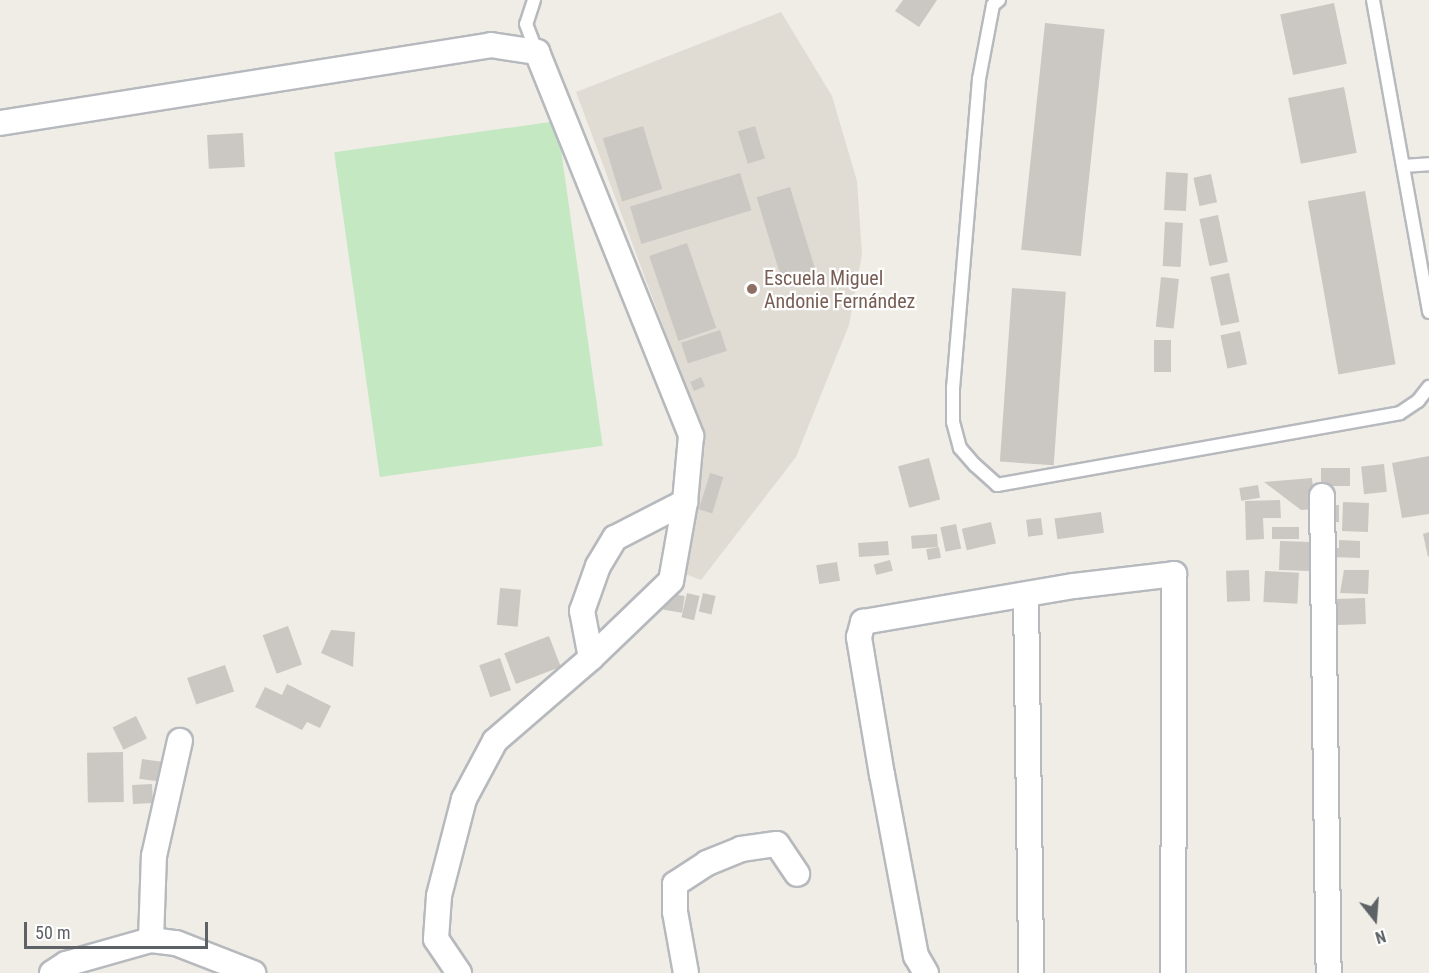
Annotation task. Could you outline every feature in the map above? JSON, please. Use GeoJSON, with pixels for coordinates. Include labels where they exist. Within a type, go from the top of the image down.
{"type":"FeatureCollection","features":[{"type":"Feature","properties":{"kind":"street"},"geometry":{"type":"LineString","coordinates":[[0,123],[491,45],[537,52],[691,436],[685,502],[671,581],[591,658],[495,741],[464,799],[439,897],[436,939],[459,973]]}},
{"type":"Feature","properties":{"kind":"street"},"geometry":{"type":"LineString","coordinates":[[1322,496],[1329,973]]}},
{"type":"Feature","properties":{"kind":"street"},"geometry":{"type":"LineString","coordinates":[[591,658],[582,611],[598,566],[615,538],[685,502]]}},
{"type":"Feature","properties":{"kind":"street"},"geometry":{"type":"LineString","coordinates":[[926,973],[916,956],[882,775],[860,637],[863,622],[1026,597],[1074,586],[1174,574],[1173,973]]}},
{"type":"Feature","properties":{"kind":"street"},"geometry":{"type":"LineString","coordinates":[[1026,597],[1031,973]]}},
{"type":"Feature","properties":{"kind":"street"},"geometry":{"type":"LineString","coordinates":[[151,940],[154,856],[180,741]]}},
{"type":"Feature","properties":{"kind":"street"},"geometry":{"type":"LineString","coordinates":[[686,973],[675,912],[675,884],[706,863],[741,849],[777,844],[797,874]]}},
{"type":"Feature","properties":{"kind":"street"},"geometry":{"type":"LineString","coordinates":[[52,973],[66,963],[151,940],[176,943],[253,973]]}},
{"type":"Feature","properties":{"kind":"lane"},"geometry":{"type":"LineString","coordinates":[[534,0],[526,24],[537,52]]}},
{"type":"Feature","properties":{"kind":"lane"},"geometry":{"type":"LineString","coordinates":[[999,0],[993,5],[979,79],[953,387],[956,431],[960,448],[997,485],[1400,413],[1418,401],[1429,387]]}},
{"type":"Feature","properties":{"kind":"lane"},"geometry":{"type":"LineString","coordinates":[[1373,0],[1429,312]]}},
{"type":"Feature","properties":{"kind":"lane"},"geometry":{"type":"LineString","coordinates":[[1403,166],[1429,164]]}},
{"type":"Feature","properties":{"kind":"shaded area","name":"Escuela Miguel Andonie Fernández"},"geometry":{"type":"Polygon","coordinates":[[[781,12],[832,96],[857,181],[862,254],[849,325],[796,457],[701,580],[680,572],[698,438],[683,380],[576,92],[781,12]]]}},
{"type":"Feature","properties":{"kind":"green space"},"geometry":{"type":"Polygon","coordinates":[[[557,121],[603,446],[380,477],[334,152],[557,121]]]}},
{"type":"Feature","properties":{"kind":"building"},"geometry":{"type":"Polygon","coordinates":[[[903,0],[937,0],[919,27],[895,11],[903,0]]]}},
{"type":"Feature","properties":{"kind":"building"},"geometry":{"type":"Polygon","coordinates":[[[1334,3],[1347,64],[1293,75],[1280,14],[1334,3]]]}},
{"type":"Feature","properties":{"kind":"building"},"geometry":{"type":"Polygon","coordinates":[[[1045,23],[1105,29],[1081,256],[1021,250],[1045,23]]]}},
{"type":"Feature","properties":{"kind":"building"},"geometry":{"type":"Polygon","coordinates":[[[1344,87],[1357,153],[1301,164],[1288,98],[1344,87]]]}},
{"type":"Feature","properties":{"kind":"building"},"geometry":{"type":"Polygon","coordinates":[[[643,126],[662,189],[622,201],[603,138],[643,126]]]}},
{"type":"Feature","properties":{"kind":"building"},"geometry":{"type":"Polygon","coordinates":[[[755,126],[765,159],[748,164],[738,131],[755,126]]]}},
{"type":"Feature","properties":{"kind":"building"},"geometry":{"type":"Polygon","coordinates":[[[243,133],[245,167],[209,169],[207,135],[243,133]]]}},
{"type":"Feature","properties":{"kind":"building"},"geometry":{"type":"Polygon","coordinates":[[[1166,172],[1188,173],[1186,211],[1164,210],[1166,172]]]}},
{"type":"Feature","properties":{"kind":"building"},"geometry":{"type":"Polygon","coordinates":[[[740,173],[751,210],[641,244],[630,207],[740,173]]]}},
{"type":"Feature","properties":{"kind":"building"},"geometry":{"type":"Polygon","coordinates":[[[1211,174],[1217,202],[1199,206],[1193,178],[1211,174]]]}},
{"type":"Feature","properties":{"kind":"building"},"geometry":{"type":"Polygon","coordinates":[[[790,187],[816,272],[783,282],[757,197],[790,187]]]}},
{"type":"Feature","properties":{"kind":"building"},"geometry":{"type":"Polygon","coordinates":[[[1365,191],[1396,364],[1338,374],[1308,201],[1365,191]]]}},
{"type":"Feature","properties":{"kind":"building"},"geometry":{"type":"Polygon","coordinates":[[[1218,215],[1228,262],[1209,266],[1199,219],[1218,215]]]}},
{"type":"Feature","properties":{"kind":"building"},"geometry":{"type":"Polygon","coordinates":[[[1165,222],[1183,223],[1181,267],[1163,266],[1165,222]]]}},
{"type":"Feature","properties":{"kind":"building"},"geometry":{"type":"Polygon","coordinates":[[[687,243],[716,328],[678,341],[649,256],[687,243]]]}},
{"type":"Feature","properties":{"kind":"building"},"geometry":{"type":"Polygon","coordinates":[[[1229,273],[1239,322],[1221,326],[1210,277],[1229,273]]]}},
{"type":"Feature","properties":{"kind":"building"},"geometry":{"type":"Polygon","coordinates":[[[1161,277],[1179,279],[1174,329],[1156,327],[1161,277]]]}},
{"type":"Feature","properties":{"kind":"building"},"geometry":{"type":"Polygon","coordinates":[[[1012,288],[1066,292],[1054,465],[1000,462],[1012,288]]]}},
{"type":"Feature","properties":{"kind":"building"},"geometry":{"type":"Polygon","coordinates":[[[720,330],[727,351],[688,364],[681,343],[720,330]]]}},
{"type":"Feature","properties":{"kind":"building"},"geometry":{"type":"Polygon","coordinates":[[[1240,331],[1247,364],[1228,368],[1220,335],[1240,331]]]}},
{"type":"Feature","properties":{"kind":"building"},"geometry":{"type":"Polygon","coordinates":[[[1154,340],[1171,340],[1171,372],[1154,372],[1154,340]]]}},
{"type":"Feature","properties":{"kind":"building"},"geometry":{"type":"Polygon","coordinates":[[[701,377],[705,386],[694,391],[690,382],[701,377]]]}},
{"type":"Feature","properties":{"kind":"building"},"geometry":{"type":"Polygon","coordinates":[[[1429,456],[1429,514],[1402,518],[1392,463],[1429,456]]]}},
{"type":"Feature","properties":{"kind":"building"},"geometry":{"type":"Polygon","coordinates":[[[929,458],[940,500],[909,508],[898,466],[929,458]]]}},
{"type":"Feature","properties":{"kind":"building"},"geometry":{"type":"Polygon","coordinates":[[[1384,464],[1387,492],[1364,494],[1361,466],[1384,464]]]}},
{"type":"Feature","properties":{"kind":"building"},"geometry":{"type":"Polygon","coordinates":[[[1321,468],[1350,468],[1350,486],[1321,486],[1321,468]]]}},
{"type":"Feature","properties":{"kind":"building"},"geometry":{"type":"Polygon","coordinates":[[[710,473],[723,477],[712,513],[699,509],[710,473]]]}},
{"type":"Feature","properties":{"kind":"building"},"geometry":{"type":"Polygon","coordinates":[[[1312,478],[1315,509],[1301,510],[1264,482],[1312,478]]]}},
{"type":"Feature","properties":{"kind":"building"},"geometry":{"type":"Polygon","coordinates":[[[1258,485],[1260,498],[1241,501],[1239,488],[1258,485]]]}},
{"type":"Feature","properties":{"kind":"building"},"geometry":{"type":"Polygon","coordinates":[[[1280,500],[1281,518],[1263,518],[1264,539],[1246,540],[1245,501],[1280,500]]]}},
{"type":"Feature","properties":{"kind":"building"},"geometry":{"type":"Polygon","coordinates":[[[1343,502],[1369,503],[1368,532],[1342,531],[1343,502]]]}},
{"type":"Feature","properties":{"kind":"building"},"geometry":{"type":"Polygon","coordinates":[[[1328,505],[1339,505],[1339,522],[1328,522],[1328,505]]]}},
{"type":"Feature","properties":{"kind":"building"},"geometry":{"type":"Polygon","coordinates":[[[1101,512],[1104,533],[1057,539],[1054,519],[1101,512]]]}},
{"type":"Feature","properties":{"kind":"building"},"geometry":{"type":"Polygon","coordinates":[[[1041,518],[1043,535],[1028,537],[1026,520],[1041,518]]]}},
{"type":"Feature","properties":{"kind":"building"},"geometry":{"type":"Polygon","coordinates":[[[991,522],[996,543],[967,550],[962,529],[991,522]]]}},
{"type":"Feature","properties":{"kind":"building"},"geometry":{"type":"Polygon","coordinates":[[[956,524],[961,548],[946,552],[940,527],[956,524]]]}},
{"type":"Feature","properties":{"kind":"building"},"geometry":{"type":"Polygon","coordinates":[[[1272,527],[1299,527],[1299,539],[1272,539],[1272,527]]]}},
{"type":"Feature","properties":{"kind":"building"},"geometry":{"type":"Polygon","coordinates":[[[1429,532],[1429,556],[1428,557],[1423,534],[1429,532]]]}},
{"type":"Feature","properties":{"kind":"building"},"geometry":{"type":"Polygon","coordinates":[[[937,534],[938,547],[912,549],[911,536],[937,534]]]}},
{"type":"Feature","properties":{"kind":"building"},"geometry":{"type":"Polygon","coordinates":[[[1339,540],[1360,541],[1360,558],[1332,557],[1332,548],[1339,548],[1339,540]]]}},
{"type":"Feature","properties":{"kind":"building"},"geometry":{"type":"Polygon","coordinates":[[[888,541],[889,555],[859,557],[858,543],[888,541]]]}},
{"type":"Feature","properties":{"kind":"building"},"geometry":{"type":"Polygon","coordinates":[[[1280,541],[1311,542],[1310,571],[1279,570],[1280,541]]]}},
{"type":"Feature","properties":{"kind":"building"},"geometry":{"type":"Polygon","coordinates":[[[939,547],[941,558],[928,560],[926,549],[939,547]]]}},
{"type":"Feature","properties":{"kind":"building"},"geometry":{"type":"Polygon","coordinates":[[[890,560],[893,571],[876,575],[874,564],[890,560]]]}},
{"type":"Feature","properties":{"kind":"building"},"geometry":{"type":"Polygon","coordinates":[[[837,562],[840,581],[819,584],[816,565],[837,562]]]}},
{"type":"Feature","properties":{"kind":"building"},"geometry":{"type":"Polygon","coordinates":[[[1249,570],[1250,601],[1227,602],[1226,571],[1249,570]]]}},
{"type":"Feature","properties":{"kind":"building"},"geometry":{"type":"Polygon","coordinates":[[[1344,570],[1369,570],[1368,594],[1340,593],[1344,570]]]}},
{"type":"Feature","properties":{"kind":"building"},"geometry":{"type":"Polygon","coordinates":[[[1265,571],[1299,573],[1297,604],[1263,602],[1265,571]]]}},
{"type":"Feature","properties":{"kind":"building"},"geometry":{"type":"Polygon","coordinates":[[[500,588],[521,590],[518,627],[497,625],[500,588]]]}},
{"type":"Feature","properties":{"kind":"building"},"geometry":{"type":"Polygon","coordinates":[[[666,593],[685,596],[682,613],[663,610],[666,593]]]}},
{"type":"Feature","properties":{"kind":"building"},"geometry":{"type":"Polygon","coordinates":[[[687,593],[700,596],[694,620],[681,617],[687,593]]]}},
{"type":"Feature","properties":{"kind":"building"},"geometry":{"type":"Polygon","coordinates":[[[703,593],[716,596],[711,614],[699,612],[703,593]]]}},
{"type":"Feature","properties":{"kind":"building"},"geometry":{"type":"Polygon","coordinates":[[[1365,598],[1366,624],[1338,625],[1337,599],[1365,598]]]}},
{"type":"Feature","properties":{"kind":"building"},"geometry":{"type":"Polygon","coordinates":[[[288,626],[302,665],[277,674],[263,635],[288,626]]]}},
{"type":"Feature","properties":{"kind":"building"},"geometry":{"type":"Polygon","coordinates":[[[331,630],[355,632],[353,667],[321,653],[331,630]]]}},
{"type":"Feature","properties":{"kind":"building"},"geometry":{"type":"Polygon","coordinates":[[[549,636],[561,667],[516,684],[504,653],[549,636]]]}},
{"type":"Feature","properties":{"kind":"building"},"geometry":{"type":"Polygon","coordinates":[[[500,658],[511,690],[490,697],[479,665],[500,658]]]}},
{"type":"Feature","properties":{"kind":"building"},"geometry":{"type":"Polygon","coordinates":[[[225,665],[234,691],[196,704],[187,678],[225,665]]]}},
{"type":"Feature","properties":{"kind":"building"},"geometry":{"type":"Polygon","coordinates":[[[287,684],[331,706],[320,728],[307,722],[302,730],[255,707],[265,687],[282,695],[287,684]]]}},
{"type":"Feature","properties":{"kind":"building"},"geometry":{"type":"Polygon","coordinates":[[[136,716],[147,738],[124,750],[113,727],[136,716]]]}},
{"type":"Feature","properties":{"kind":"building"},"geometry":{"type":"Polygon","coordinates":[[[123,752],[124,802],[88,803],[87,753],[123,752]]]}},
{"type":"Feature","properties":{"kind":"building"},"geometry":{"type":"Polygon","coordinates":[[[142,759],[164,762],[161,782],[139,779],[142,759]]]}},
{"type":"Feature","properties":{"kind":"building"},"geometry":{"type":"Polygon","coordinates":[[[152,784],[153,803],[133,804],[132,785],[152,784]]]}},
{"type":"Feature","properties":{"kind":"place","name":"Escuela Miguel Andonie Fernández"},"geometry":{"type":"Point","coordinates":[752,289]}}]}
